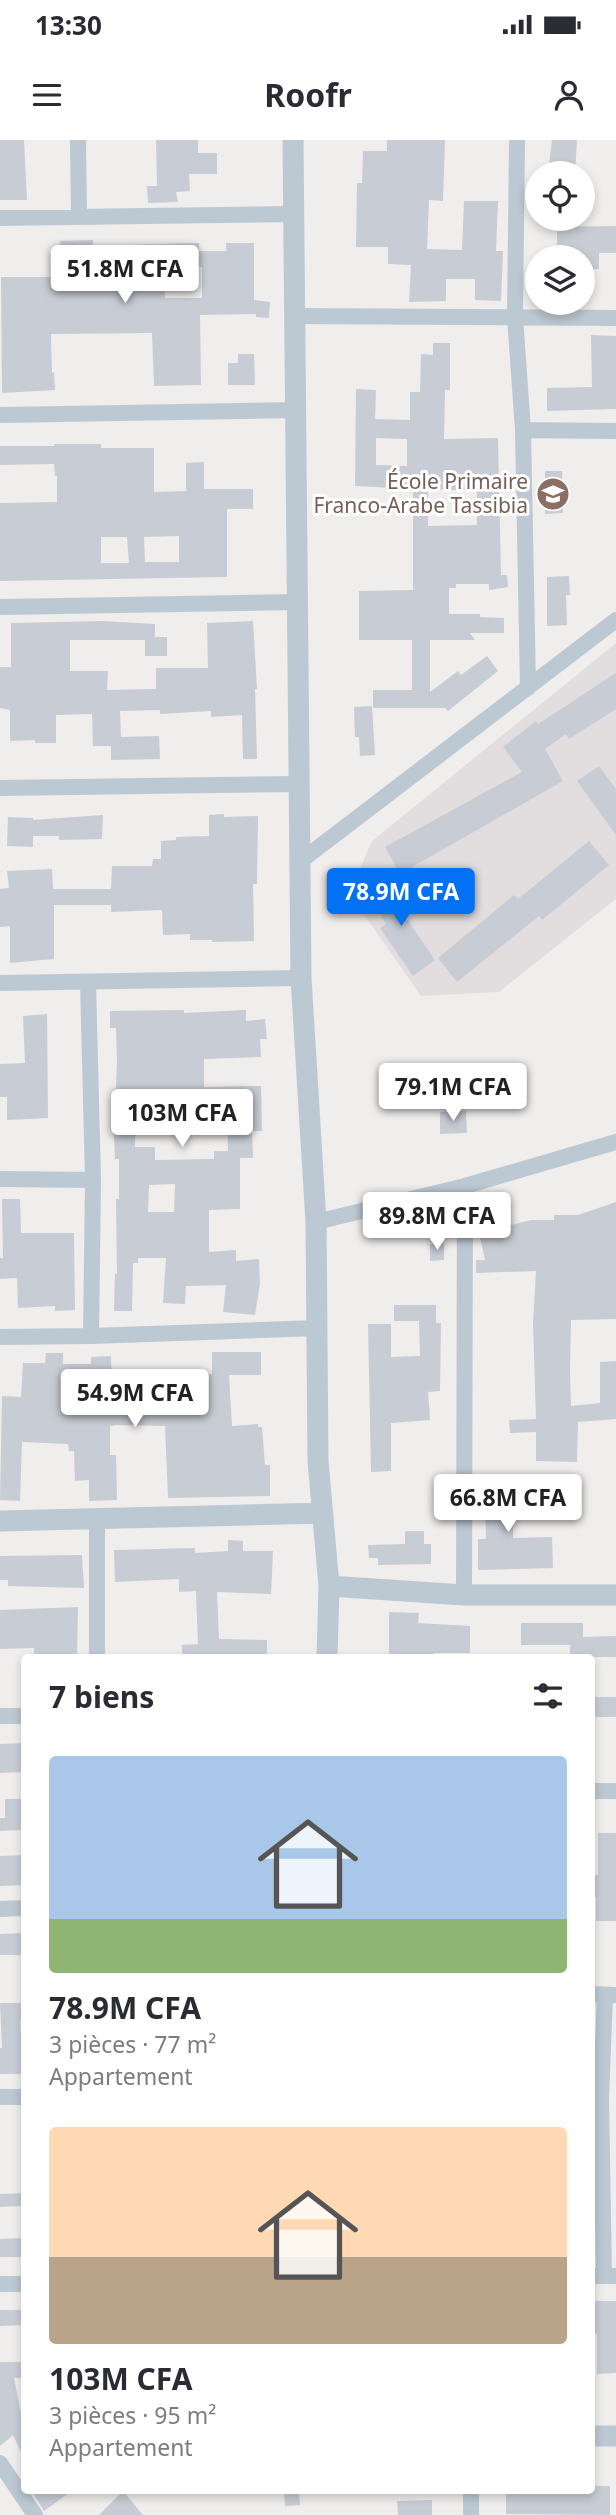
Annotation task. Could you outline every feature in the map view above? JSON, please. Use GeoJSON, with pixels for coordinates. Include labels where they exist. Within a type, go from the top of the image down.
{"type":"FeatureCollection","features":[{"type":"Feature","properties":{"kind":"street"},"geometry":{"type":"LineString","coordinates":[[78,140],[79,217]]}},
{"type":"Feature","properties":{"kind":"street"},"geometry":{"type":"LineString","coordinates":[[293,140],[302,860],[301,978],[316,1222],[318,1461],[329,1586],[327,1654]]}},
{"type":"Feature","properties":{"kind":"street"},"geometry":{"type":"LineString","coordinates":[[517,140],[515,317],[523,430],[528,688]]}},
{"type":"Feature","properties":{"kind":"street"},"geometry":{"type":"LineString","coordinates":[[0,218],[294,214]]}},
{"type":"Feature","properties":{"kind":"street"},"geometry":{"type":"LineString","coordinates":[[294,316],[616,318]]}},
{"type":"Feature","properties":{"kind":"street"},"geometry":{"type":"LineString","coordinates":[[0,415],[296,410]]}},
{"type":"Feature","properties":{"kind":"street"},"geometry":{"type":"LineString","coordinates":[[523,430],[616,431]]}},
{"type":"Feature","properties":{"kind":"street"},"geometry":{"type":"LineString","coordinates":[[0,607],[298,602]]}},
{"type":"Feature","properties":{"kind":"street"},"geometry":{"type":"LineString","coordinates":[[302,860],[616,620]]}},
{"type":"Feature","properties":{"kind":"street"},"geometry":{"type":"LineString","coordinates":[[0,788],[300,784]]}},
{"type":"Feature","properties":{"kind":"street"},"geometry":{"type":"LineString","coordinates":[[0,983],[301,978]]}},
{"type":"Feature","properties":{"kind":"street"},"geometry":{"type":"LineString","coordinates":[[88,982],[93,1180],[91,1336]]}},
{"type":"Feature","properties":{"kind":"street"},"geometry":{"type":"LineString","coordinates":[[316,1222],[465,1186],[616,1142]]}},
{"type":"Feature","properties":{"kind":"street"},"geometry":{"type":"LineString","coordinates":[[0,1179],[93,1180]]}},
{"type":"Feature","properties":{"kind":"street"},"geometry":{"type":"LineString","coordinates":[[464,1595],[465,1186]]}},
{"type":"Feature","properties":{"kind":"street"},"geometry":{"type":"LineString","coordinates":[[0,1337],[317,1328]]}},
{"type":"Feature","properties":{"kind":"street"},"geometry":{"type":"LineString","coordinates":[[0,1521],[323,1513]]}},
{"type":"Feature","properties":{"kind":"street"},"geometry":{"type":"LineString","coordinates":[[97,1519],[97,1654]]}},
{"type":"Feature","properties":{"kind":"street"},"geometry":{"type":"LineString","coordinates":[[329,1586],[464,1595],[616,1595]]}},
{"type":"Feature","properties":{"kind":"street"},"geometry":{"type":"LineString","coordinates":[[0,1716],[21,1716]]}},
{"type":"Feature","properties":{"kind":"street"},"geometry":{"type":"LineString","coordinates":[[595,1791],[616,1791]]}},
{"type":"Feature","properties":{"kind":"street"},"geometry":{"type":"LineString","coordinates":[[0,1909],[21,1908]]}},
{"type":"Feature","properties":{"kind":"street"},"geometry":{"type":"LineString","coordinates":[[604,1995],[596,2099],[604,2276]]}},
{"type":"Feature","properties":{"kind":"street"},"geometry":{"type":"LineString","coordinates":[[0,2097],[21,2097]]}},
{"type":"Feature","properties":{"kind":"street"},"geometry":{"type":"LineString","coordinates":[[0,2284],[21,2284]]}},
{"type":"Feature","properties":{"kind":"street"},"geometry":{"type":"LineString","coordinates":[[595,2436],[616,2436]]}},
{"type":"Feature","properties":{"kind":"street"},"geometry":{"type":"LineString","coordinates":[[0,2463],[35,2515]]}},
{"type":"Feature","properties":{"kind":"street"},"geometry":{"type":"LineString","coordinates":[[471,2494],[471,2515]]}},
{"type":"Feature","properties":{"kind":"shaded area"},"geometry":{"type":"Polygon","coordinates":[[[616,643],[616,899],[499,992],[421,996],[349,893],[372,841],[616,643]]]}},
{"type":"Feature","properties":{"kind":"building"},"geometry":{"type":"Polygon","coordinates":[[[0,140],[24,140],[27,200],[0,200],[0,140]]]}},
{"type":"Feature","properties":{"kind":"building"},"geometry":{"type":"Polygon","coordinates":[[[156,140],[198,140],[198,153],[217,153],[217,174],[189,174],[190,191],[176,192],[178,202],[148,203],[147,186],[157,186],[156,140]]]}},
{"type":"Feature","properties":{"kind":"building"},"geometry":{"type":"Polygon","coordinates":[[[387,140],[445,140],[443,201],[429,200],[427,249],[462,250],[464,201],[498,201],[496,251],[503,251],[501,301],[475,300],[475,279],[446,279],[446,301],[409,302],[411,265],[388,264],[388,247],[356,247],[357,183],[362,183],[363,151],[387,151],[387,140]]]}},
{"type":"Feature","properties":{"kind":"building"},"geometry":{"type":"Polygon","coordinates":[[[552,140],[577,140],[576,161],[549,161],[552,140]]]}},
{"type":"Feature","properties":{"kind":"building"},"geometry":{"type":"Polygon","coordinates":[[[595,226],[616,226],[616,253],[599,253],[599,269],[595,269],[595,245],[557,245],[557,231],[595,231],[595,226]]]}},
{"type":"Feature","properties":{"kind":"building"},"geometry":{"type":"Polygon","coordinates":[[[93,240],[93,246],[199,243],[199,251],[226,251],[226,243],[254,243],[254,300],[270,302],[269,318],[256,317],[256,314],[200,315],[201,385],[154,386],[152,333],[51,334],[55,390],[2,393],[1,277],[57,277],[60,275],[60,241],[93,240]],[[165,267],[165,298],[202,298],[202,267],[165,267]]]}},
{"type":"Feature","properties":{"kind":"building"},"geometry":{"type":"Polygon","coordinates":[[[591,335],[616,336],[616,409],[547,411],[547,388],[592,387],[591,335]]]}},
{"type":"Feature","properties":{"kind":"building"},"geometry":{"type":"Polygon","coordinates":[[[433,343],[450,343],[450,390],[445,390],[444,439],[498,438],[501,575],[507,575],[508,587],[489,590],[489,584],[456,584],[456,588],[449,588],[449,614],[480,614],[480,617],[504,618],[504,633],[470,633],[475,640],[430,640],[430,692],[458,671],[461,675],[487,656],[498,671],[448,711],[445,708],[373,708],[373,690],[412,690],[412,640],[359,640],[359,591],[413,590],[413,489],[355,486],[356,389],[376,390],[375,419],[410,420],[410,392],[420,392],[421,354],[433,355],[433,343]],[[376,438],[376,465],[407,466],[407,439],[376,438]],[[428,489],[428,526],[477,525],[477,491],[428,489]]]}},
{"type":"Feature","properties":{"kind":"building"},"geometry":{"type":"Polygon","coordinates":[[[238,354],[254,354],[255,385],[228,385],[228,363],[238,363],[238,354]]]}},
{"type":"Feature","properties":{"kind":"building"},"geometry":{"type":"Polygon","coordinates":[[[101,444],[101,448],[154,448],[154,492],[186,491],[186,463],[204,462],[204,489],[253,489],[253,509],[227,509],[227,577],[0,581],[0,503],[57,502],[57,476],[54,464],[0,465],[0,446],[101,444]],[[179,536],[144,537],[145,562],[179,562],[179,536]],[[101,537],[101,563],[129,563],[127,537],[101,537]]]}},
{"type":"Feature","properties":{"kind":"building"},"geometry":{"type":"Polygon","coordinates":[[[545,471],[562,471],[563,513],[545,514],[545,471]]]}},
{"type":"Feature","properties":{"kind":"building"},"geometry":{"type":"Polygon","coordinates":[[[569,576],[570,595],[566,595],[567,625],[547,626],[547,577],[569,576]]]}},
{"type":"Feature","properties":{"kind":"building"},"geometry":{"type":"Polygon","coordinates":[[[102,621],[155,624],[155,637],[167,637],[167,656],[145,656],[145,640],[70,640],[70,671],[108,671],[107,690],[156,689],[156,668],[208,668],[207,623],[253,621],[257,759],[243,759],[242,715],[211,717],[211,711],[160,714],[160,710],[120,711],[121,737],[159,736],[160,759],[111,760],[111,746],[93,746],[92,714],[56,715],[56,743],[10,741],[10,710],[0,708],[0,667],[11,667],[11,623],[102,621]]]}},
{"type":"Feature","properties":{"kind":"building"},"geometry":{"type":"Polygon","coordinates":[[[616,673],[616,709],[569,739],[566,734],[545,749],[563,781],[400,874],[385,847],[522,772],[503,747],[536,721],[538,724],[616,673]]]}},
{"type":"Feature","properties":{"kind":"building"},"geometry":{"type":"Polygon","coordinates":[[[372,706],[375,755],[360,756],[359,737],[355,737],[354,707],[372,706]]]}},
{"type":"Feature","properties":{"kind":"building"},"geometry":{"type":"Polygon","coordinates":[[[599,766],[616,789],[616,835],[577,781],[599,766]]]}},
{"type":"Feature","properties":{"kind":"building"},"geometry":{"type":"Polygon","coordinates":[[[224,814],[224,817],[258,816],[257,884],[253,884],[254,941],[212,942],[190,940],[190,934],[163,935],[162,910],[111,912],[111,905],[54,905],[54,959],[10,963],[10,926],[0,927],[0,889],[9,888],[7,871],[52,869],[53,889],[111,889],[112,866],[152,866],[153,859],[161,859],[161,841],[176,840],[176,837],[209,836],[209,815],[224,814]]]}},
{"type":"Feature","properties":{"kind":"building"},"geometry":{"type":"Polygon","coordinates":[[[103,815],[102,839],[59,840],[59,836],[33,836],[33,847],[7,846],[8,817],[33,820],[103,815]]]}},
{"type":"Feature","properties":{"kind":"building"},"geometry":{"type":"Polygon","coordinates":[[[589,841],[609,865],[542,920],[539,916],[457,982],[438,958],[514,895],[518,899],[589,841]]]}},
{"type":"Feature","properties":{"kind":"building"},"geometry":{"type":"Polygon","coordinates":[[[396,879],[409,900],[398,906],[435,960],[413,976],[380,928],[386,924],[369,895],[396,879]]]}},
{"type":"Feature","properties":{"kind":"building"},"geometry":{"type":"Polygon","coordinates":[[[184,1010],[184,1013],[246,1010],[246,1021],[265,1019],[267,1039],[260,1039],[261,1057],[204,1059],[204,1087],[261,1086],[262,1131],[252,1131],[253,1158],[240,1158],[240,1209],[209,1210],[209,1252],[236,1250],[236,1261],[259,1259],[260,1283],[255,1315],[223,1312],[226,1285],[186,1286],[185,1304],[163,1303],[166,1258],[138,1258],[138,1263],[133,1263],[132,1311],[114,1311],[119,1159],[115,1159],[113,1112],[117,1063],[116,1028],[110,1028],[110,1011],[184,1010]],[[186,1107],[135,1111],[135,1147],[155,1147],[155,1160],[214,1159],[214,1151],[228,1151],[227,1109],[186,1107]],[[175,1184],[149,1185],[148,1212],[174,1212],[175,1184]]]}},
{"type":"Feature","properties":{"kind":"building"},"geometry":{"type":"Polygon","coordinates":[[[47,1014],[48,1118],[7,1120],[7,1097],[0,1097],[0,1064],[25,1063],[23,1016],[47,1014]]]}},
{"type":"Feature","properties":{"kind":"building"},"geometry":{"type":"Polygon","coordinates":[[[466,1111],[467,1133],[440,1134],[440,1112],[466,1111]]]}},
{"type":"Feature","properties":{"kind":"building"},"geometry":{"type":"Polygon","coordinates":[[[2,1199],[20,1199],[21,1233],[74,1233],[75,1310],[55,1311],[55,1306],[18,1308],[17,1278],[0,1279],[0,1258],[3,1258],[2,1199]]]}},
{"type":"Feature","properties":{"kind":"building"},"geometry":{"type":"Polygon","coordinates":[[[616,1202],[616,1319],[571,1320],[570,1371],[571,1406],[600,1403],[600,1362],[616,1361],[616,1419],[578,1422],[577,1462],[536,1461],[536,1432],[510,1433],[509,1420],[536,1419],[533,1323],[536,1271],[476,1273],[476,1260],[485,1260],[479,1233],[531,1220],[554,1220],[554,1215],[578,1215],[616,1202]]]}},
{"type":"Feature","properties":{"kind":"building"},"geometry":{"type":"Polygon","coordinates":[[[444,1243],[444,1260],[430,1261],[430,1244],[444,1243]]]}},
{"type":"Feature","properties":{"kind":"building"},"geometry":{"type":"Polygon","coordinates":[[[394,1305],[436,1305],[436,1323],[441,1323],[440,1391],[428,1392],[430,1420],[391,1423],[391,1471],[371,1472],[368,1324],[391,1324],[391,1357],[420,1356],[419,1321],[394,1321],[394,1305]]]}},
{"type":"Feature","properties":{"kind":"building"},"geometry":{"type":"Polygon","coordinates":[[[212,1352],[261,1352],[261,1375],[229,1375],[232,1426],[258,1424],[258,1427],[262,1427],[265,1465],[270,1465],[270,1496],[168,1498],[165,1426],[116,1425],[110,1426],[110,1455],[116,1455],[117,1500],[89,1501],[89,1480],[75,1481],[74,1451],[69,1451],[68,1444],[22,1442],[20,1501],[0,1500],[2,1396],[21,1397],[23,1363],[45,1363],[46,1353],[63,1353],[63,1364],[91,1364],[91,1357],[111,1356],[112,1398],[147,1399],[146,1415],[192,1412],[194,1374],[212,1374],[212,1352]]]}},
{"type":"Feature","properties":{"kind":"building"},"geometry":{"type":"Polygon","coordinates":[[[484,1474],[510,1474],[509,1523],[513,1523],[513,1538],[552,1537],[553,1568],[478,1570],[478,1539],[486,1539],[484,1474]]]}},
{"type":"Feature","properties":{"kind":"building"},"geometry":{"type":"Polygon","coordinates":[[[405,1531],[424,1531],[424,1544],[431,1544],[431,1564],[378,1565],[378,1558],[369,1558],[368,1545],[405,1544],[405,1531]]]}},
{"type":"Feature","properties":{"kind":"building"},"geometry":{"type":"Polygon","coordinates":[[[228,1540],[243,1541],[243,1551],[273,1551],[271,1594],[217,1592],[219,1639],[267,1640],[267,1654],[182,1654],[182,1645],[198,1644],[196,1591],[179,1592],[179,1579],[115,1582],[114,1550],[195,1548],[195,1553],[228,1551],[228,1540]]]}},
{"type":"Feature","properties":{"kind":"building"},"geometry":{"type":"Polygon","coordinates":[[[82,1555],[84,1588],[8,1586],[8,1580],[0,1580],[0,1556],[82,1555]]]}},
{"type":"Feature","properties":{"kind":"building"},"geometry":{"type":"Polygon","coordinates":[[[78,1607],[77,1654],[34,1654],[34,1648],[0,1649],[0,1610],[78,1607]]]}},
{"type":"Feature","properties":{"kind":"building"},"geometry":{"type":"Polygon","coordinates":[[[389,1612],[419,1613],[418,1623],[470,1626],[470,1653],[389,1654],[389,1612]]]}},
{"type":"Feature","properties":{"kind":"building"},"geometry":{"type":"Polygon","coordinates":[[[521,1623],[583,1623],[583,1637],[616,1636],[616,1657],[570,1654],[570,1645],[521,1645],[521,1623]]]}},
{"type":"Feature","properties":{"kind":"building"},"geometry":{"type":"Polygon","coordinates":[[[595,1697],[616,1697],[616,1717],[595,1717],[595,1697]]]}},
{"type":"Feature","properties":{"kind":"building"},"geometry":{"type":"Polygon","coordinates":[[[21,1743],[21,1772],[0,1773],[0,1744],[21,1743]]]}},
{"type":"Feature","properties":{"kind":"building"},"geometry":{"type":"Polygon","coordinates":[[[5,1799],[21,1799],[21,1830],[0,1831],[0,1818],[5,1818],[5,1799]]]}},
{"type":"Feature","properties":{"kind":"building"},"geometry":{"type":"Polygon","coordinates":[[[598,1833],[616,1833],[616,1921],[596,1921],[595,1875],[598,1875],[598,1833]]]}},
{"type":"Feature","properties":{"kind":"building"},"geometry":{"type":"Polygon","coordinates":[[[21,1855],[21,1885],[0,1886],[0,1856],[21,1855]]]}},
{"type":"Feature","properties":{"kind":"building"},"geometry":{"type":"Polygon","coordinates":[[[21,1933],[21,1955],[0,1955],[0,1934],[21,1933]]]}},
{"type":"Feature","properties":{"kind":"building"},"geometry":{"type":"Polygon","coordinates":[[[0,2003],[21,2003],[21,2074],[0,2074],[0,2003]]]}},
{"type":"Feature","properties":{"kind":"building"},"geometry":{"type":"Polygon","coordinates":[[[21,2193],[21,2206],[0,2207],[0,2194],[21,2193]]]}},
{"type":"Feature","properties":{"kind":"building"},"geometry":{"type":"Polygon","coordinates":[[[21,2238],[21,2257],[0,2257],[0,2239],[21,2238]]]}},
{"type":"Feature","properties":{"kind":"building"},"geometry":{"type":"Polygon","coordinates":[[[595,2301],[616,2301],[616,2373],[597,2374],[595,2301]]]}},
{"type":"Feature","properties":{"kind":"building"},"geometry":{"type":"Polygon","coordinates":[[[0,2310],[21,2310],[21,2325],[0,2326],[0,2310]]]}},
{"type":"Feature","properties":{"kind":"building"},"geometry":{"type":"Polygon","coordinates":[[[0,2362],[21,2362],[21,2378],[14,2378],[21,2413],[21,2452],[13,2435],[0,2446],[0,2362]]]}},
{"type":"Feature","properties":{"kind":"building"},"geometry":{"type":"Polygon","coordinates":[[[595,2486],[610,2486],[610,2515],[506,2514],[506,2494],[595,2494],[595,2486]]]}},
{"type":"Feature","properties":{"kind":"building"},"geometry":{"type":"Polygon","coordinates":[[[33,2494],[67,2494],[44,2511],[33,2494]]]}},
{"type":"Feature","properties":{"kind":"building"},"geometry":{"type":"Polygon","coordinates":[[[120,2494],[126,2494],[143,2515],[99,2515],[120,2494]]]}},
{"type":"Feature","properties":{"kind":"building"},"geometry":{"type":"Polygon","coordinates":[[[284,2494],[299,2494],[300,2505],[285,2506],[284,2494]]]}},
{"type":"Feature","properties":{"kind":"building"},"geometry":{"type":"Polygon","coordinates":[[[432,2500],[432,2515],[398,2515],[397,2501],[432,2500]]]}},
{"type":"Feature","properties":{"kind":"place","name":"École Primaire Franco-Arabe Tassibia"},"geometry":{"type":"Point","coordinates":[553,494]}}]}
